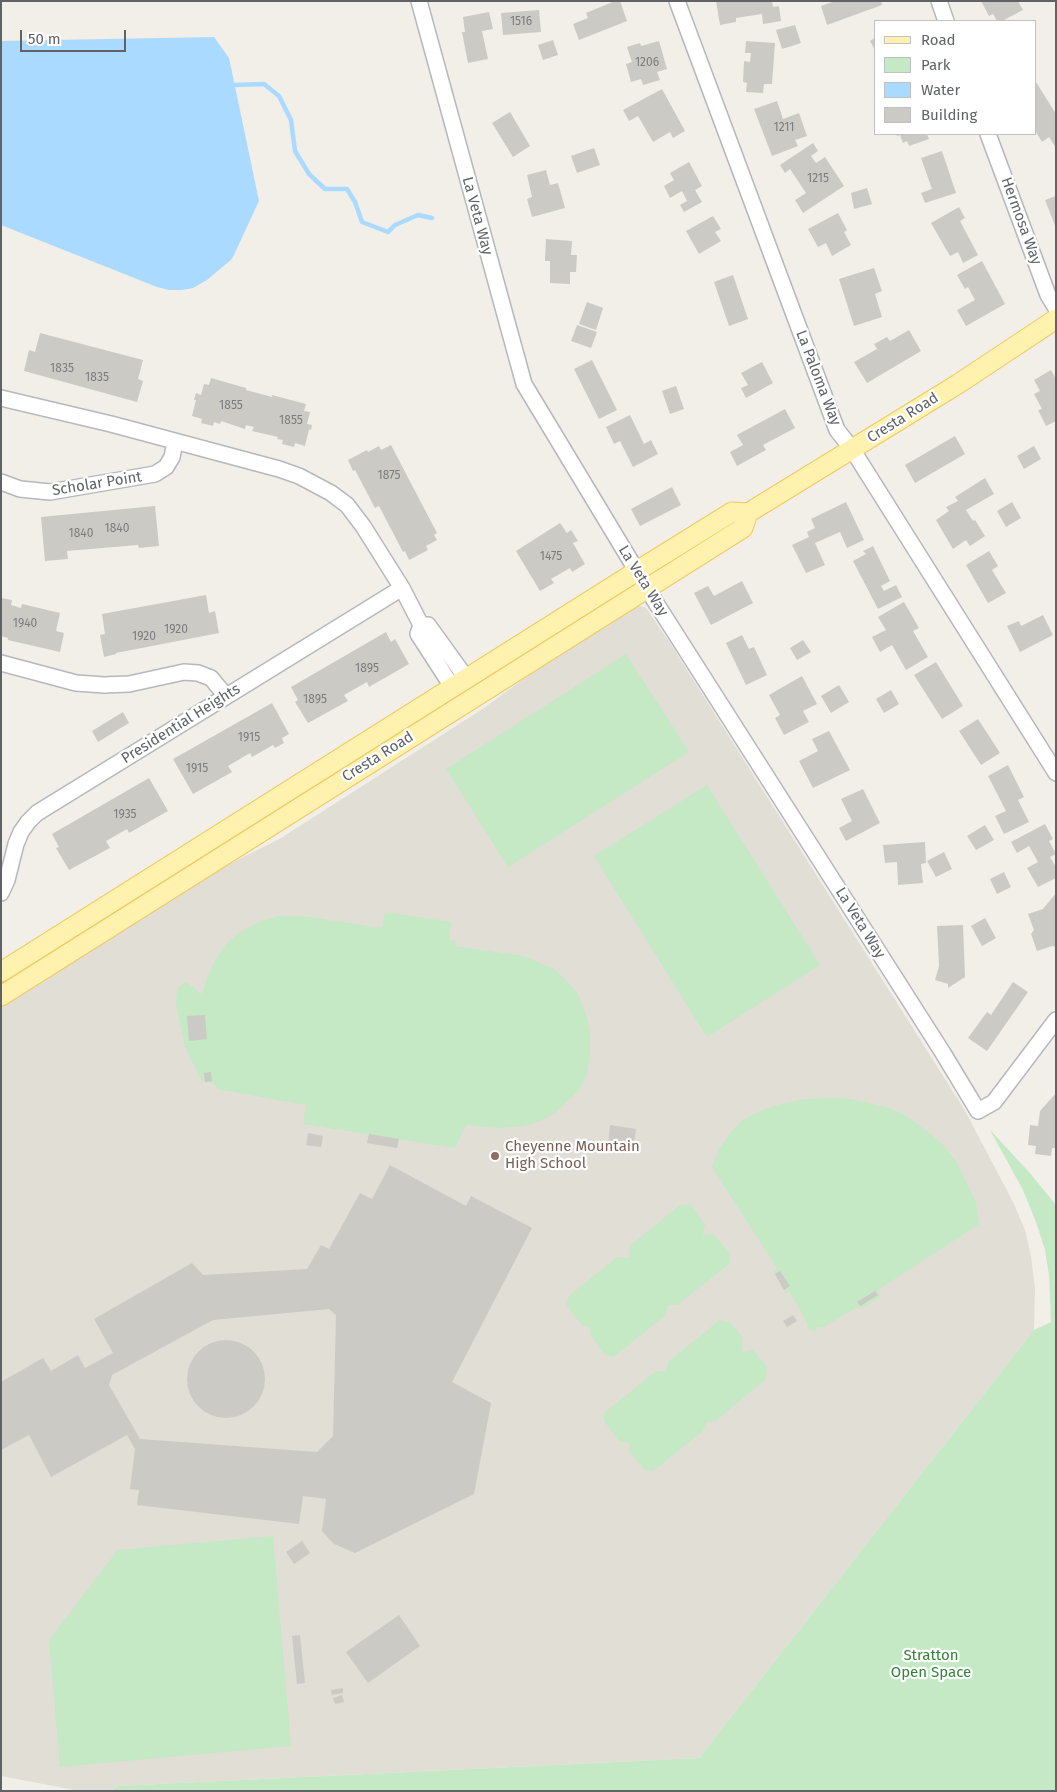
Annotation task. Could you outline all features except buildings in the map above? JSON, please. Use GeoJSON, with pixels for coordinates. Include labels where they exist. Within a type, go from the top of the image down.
{"type":"FeatureCollection","features":[{"type":"Feature","properties":{"kind":"main road","name":"Cresta Road"},"geometry":{"type":"LineString","coordinates":[[1,972],[732,512],[748,513],[958,384],[1056,319]]}},
{"type":"Feature","properties":{"kind":"main road","name":"Cresta Road"},"geometry":{"type":"LineString","coordinates":[[1,996],[743,528],[748,513]]}},
{"type":"Feature","properties":{"kind":"street","name":"La Veta Way"},"geometry":{"type":"LineString","coordinates":[[419,1],[521,378],[529,395],[637,571],[943,1052],[978,1111],[994,1102],[1056,1020]]}},
{"type":"Feature","properties":{"kind":"street","name":"La Paloma Way"},"geometry":{"type":"LineString","coordinates":[[677,1],[837,430],[852,449],[1056,773]]}},
{"type":"Feature","properties":{"kind":"street"},"geometry":{"type":"LineString","coordinates":[[939,1],[946,20]]}},
{"type":"Feature","properties":{"kind":"street","name":"Hermosa Way"},"geometry":{"type":"LineString","coordinates":[[988,135],[1048,295],[1056,308]]}},
{"type":"Feature","properties":{"kind":"street"},"geometry":{"type":"LineString","coordinates":[[1,398],[111,424],[286,472],[324,488],[347,505],[363,526],[402,588],[421,624],[428,625],[460,683]]}},
{"type":"Feature","properties":{"kind":"street","name":"Scholar Point"},"geometry":{"type":"LineString","coordinates":[[1,482],[20,489],[50,492],[155,474],[166,467],[172,457],[175,442]]}},
{"type":"Feature","properties":{"kind":"street"},"geometry":{"type":"LineString","coordinates":[[681,544],[691,561]]}},
{"type":"Feature","properties":{"kind":"street","name":"Presidential Heights"},"geometry":{"type":"LineString","coordinates":[[3,883],[21,832],[37,813],[402,588]]}},
{"type":"Feature","properties":{"kind":"street"},"geometry":{"type":"LineString","coordinates":[[1,663],[76,683],[104,685],[129,684],[184,672],[198,672],[211,678],[226,696]]}},
{"type":"Feature","properties":{"kind":"shaded area","name":"Cheyenne Mountain High School"},"geometry":{"type":"Polygon","coordinates":[[[638,605],[646,608],[670,643],[964,1109],[1013,1202],[1025,1230],[1031,1256],[1035,1289],[1034,1330],[699,1758],[118,1786],[111,1791],[79,1791],[1,1776],[1,1007],[214,872],[281,838],[484,708],[536,670],[638,605]]]}},
{"type":"Feature","properties":{"kind":"green space"},"geometry":{"type":"Polygon","coordinates":[[[626,654],[689,752],[508,867],[446,769],[626,654]]]}},
{"type":"Feature","properties":{"kind":"green space"},"geometry":{"type":"Polygon","coordinates":[[[707,785],[820,965],[707,1037],[594,856],[707,785]]]}},
{"type":"Feature","properties":{"kind":"green space"},"geometry":{"type":"Polygon","coordinates":[[[385,912],[451,922],[449,940],[456,941],[455,946],[523,956],[554,969],[566,980],[579,996],[586,1014],[590,1033],[587,1073],[579,1090],[556,1112],[541,1121],[524,1126],[499,1128],[466,1125],[455,1148],[303,1124],[306,1105],[217,1089],[215,1084],[202,1081],[185,1047],[176,1004],[177,988],[186,982],[202,994],[215,961],[227,943],[240,932],[261,921],[279,916],[302,916],[382,928],[385,912]]]}},
{"type":"Feature","properties":{"kind":"green space"},"geometry":{"type":"Polygon","coordinates":[[[805,1099],[851,1099],[890,1108],[908,1117],[940,1142],[956,1161],[976,1203],[979,1224],[878,1290],[880,1298],[859,1309],[857,1307],[824,1327],[817,1327],[816,1331],[807,1329],[808,1324],[789,1291],[786,1293],[773,1272],[777,1268],[712,1167],[719,1149],[731,1132],[743,1120],[762,1110],[781,1104],[805,1099]]]}},
{"type":"Feature","properties":{"kind":"green space","name":"Stratton Open Space"},"geometry":{"type":"Polygon","coordinates":[[[990,1130],[1029,1172],[1056,1205],[1056,1791],[111,1791],[118,1786],[699,1758],[1034,1330],[1051,1322],[1049,1275],[1045,1250],[1023,1190],[990,1130]]]}},
{"type":"Feature","properties":{"kind":"green space"},"geometry":{"type":"Polygon","coordinates":[[[690,1204],[705,1224],[703,1235],[714,1234],[730,1254],[729,1264],[677,1305],[668,1305],[665,1316],[613,1357],[605,1355],[591,1336],[590,1327],[582,1325],[566,1305],[569,1296],[617,1257],[629,1258],[630,1246],[680,1205],[690,1204]]]}},
{"type":"Feature","properties":{"kind":"green space"},"geometry":{"type":"Polygon","coordinates":[[[720,1320],[730,1322],[743,1338],[742,1352],[753,1350],[767,1367],[766,1379],[715,1421],[706,1422],[703,1431],[653,1471],[645,1470],[629,1451],[629,1443],[619,1441],[604,1421],[604,1413],[656,1371],[665,1372],[669,1361],[720,1320]]]}},
{"type":"Feature","properties":{"kind":"green space"},"geometry":{"type":"Polygon","coordinates":[[[273,1536],[291,1746],[60,1767],[49,1640],[118,1550],[273,1536]]]}},
{"type":"Feature","properties":{"kind":"water"},"geometry":{"type":"Polygon","coordinates":[[[214,37],[229,58],[259,201],[232,259],[207,280],[193,288],[169,290],[157,287],[1,225],[1,41],[214,37]]]}},
{"type":"Feature","properties":{"kind":"waterway"},"geometry":{"type":"LineString","coordinates":[[234,85],[264,84],[279,96],[291,120],[295,151],[309,174],[325,189],[347,189],[355,202],[362,222],[388,232],[395,225],[418,215],[432,218]]}},
{"type":"Feature","properties":{"kind":"place","name":"Cheyenne Mountain High School"},"geometry":{"type":"Point","coordinates":[495,1156]}}]}
